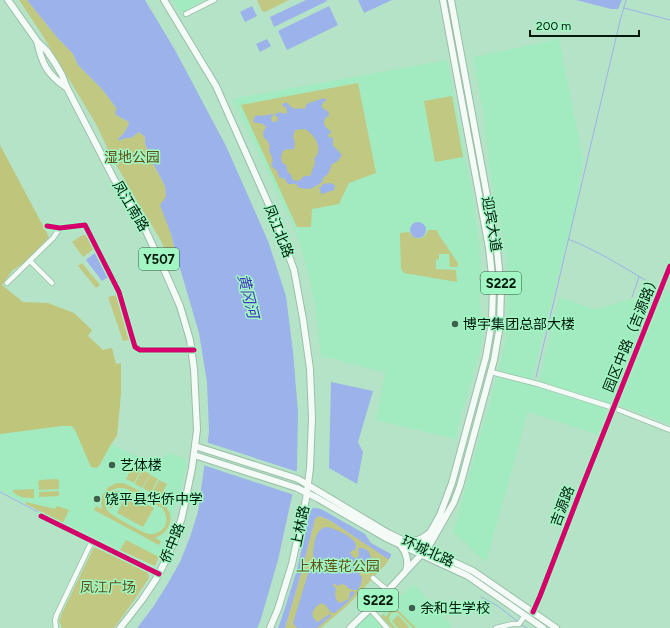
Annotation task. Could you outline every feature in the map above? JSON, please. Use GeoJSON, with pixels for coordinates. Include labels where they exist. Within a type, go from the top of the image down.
{"type":"FeatureCollection","features":[{"type":"Feature","properties":{"kind":"main road","name":"凤江南路"},"geometry":{"type":"LineString","coordinates":[[8,0],[37,41],[55,63],[62,75],[67,88],[114,180],[145,229],[180,306],[190,340],[194,369],[197,430],[195,446]]}},
{"type":"Feature","properties":{"kind":"main road","name":"凤江北路"},"geometry":{"type":"LineString","coordinates":[[164,0],[216,86],[277,223],[294,270],[310,369],[312,418],[310,468],[307,493]]}},
{"type":"Feature","properties":{"kind":"main road","name":"迎宾大道"},"geometry":{"type":"LineString","coordinates":[[421,552],[440,515],[452,484],[486,357],[492,322],[493,300],[490,251],[443,0]]}},
{"type":"Feature","properties":{"kind":"main road","name":"迎宾大道"},"geometry":{"type":"LineString","coordinates":[[421,552],[429,546],[454,502],[460,486],[494,360],[500,325],[501,288],[497,250],[450,0]]}},
{"type":"Feature","properties":{"kind":"main road","name":"凤江南路"},"geometry":{"type":"LineString","coordinates":[[37,41],[40,56],[47,70],[56,81],[67,88]]}},
{"type":"Feature","properties":{"kind":"main road"},"geometry":{"type":"LineString","coordinates":[[457,76],[464,75]]}},
{"type":"Feature","properties":{"kind":"main road"},"geometry":{"type":"LineString","coordinates":[[490,251],[497,250]]}},
{"type":"Feature","properties":{"kind":"main road"},"geometry":{"type":"LineString","coordinates":[[493,300],[501,300]]}},
{"type":"Feature","properties":{"kind":"main road"},"geometry":{"type":"LineString","coordinates":[[489,341],[497,342]]}},
{"type":"Feature","properties":{"kind":"main road"},"geometry":{"type":"LineString","coordinates":[[479,385],[486,387]]}},
{"type":"Feature","properties":{"kind":"main road","name":"环城北路"},"geometry":{"type":"LineString","coordinates":[[195,446],[298,479],[388,533],[399,542]]}},
{"type":"Feature","properties":{"kind":"main road","name":"侨中路"},"geometry":{"type":"LineString","coordinates":[[120,628],[142,600],[172,547],[182,517],[195,446]]}},
{"type":"Feature","properties":{"kind":"main road","name":"环城北路"},"geometry":{"type":"LineString","coordinates":[[194,455],[297,488],[386,538],[421,552],[468,576],[556,628]]}},
{"type":"Feature","properties":{"kind":"main road","name":"上林路"},"geometry":{"type":"LineString","coordinates":[[270,628],[278,609],[292,564],[307,493]]}},
{"type":"Feature","properties":{"kind":"main road"},"geometry":{"type":"LineString","coordinates":[[405,572],[407,557],[399,542],[418,540],[426,536],[432,529]]}},
{"type":"Feature","properties":{"kind":"main road","name":"S222"},"geometry":{"type":"LineString","coordinates":[[350,628],[384,595],[421,552]]}},
{"type":"Feature","properties":{"kind":"main road","name":"环城北路"},"geometry":{"type":"LineString","coordinates":[[529,612],[543,628]]}},
{"type":"Feature","properties":{"kind":"street"},"geometry":{"type":"LineString","coordinates":[[186,14],[214,0]]}},
{"type":"Feature","properties":{"kind":"street"},"geometry":{"type":"LineString","coordinates":[[47,226],[60,228],[84,225],[119,292],[135,347],[140,350],[194,350]]}},
{"type":"Feature","properties":{"kind":"street"},"geometry":{"type":"LineString","coordinates":[[7,283],[54,237],[60,228]]}},
{"type":"Feature","properties":{"kind":"street"},"geometry":{"type":"LineString","coordinates":[[30,261],[52,283]]}},
{"type":"Feature","properties":{"kind":"street","name":"园区中路（吉源路）"},"geometry":{"type":"LineString","coordinates":[[614,408],[670,266]]}},
{"type":"Feature","properties":{"kind":"street"},"geometry":{"type":"LineString","coordinates":[[482,278],[493,277]]}},
{"type":"Feature","properties":{"kind":"street"},"geometry":{"type":"LineString","coordinates":[[491,372],[538,384],[614,408],[670,430]]}},
{"type":"Feature","properties":{"kind":"street","name":"吉源路"},"geometry":{"type":"LineString","coordinates":[[529,612],[540,596],[614,408]]}},
{"type":"Feature","properties":{"kind":"street"},"geometry":{"type":"LineString","coordinates":[[41,516],[158,574]]}},
{"type":"Feature","properties":{"kind":"street"},"geometry":{"type":"LineString","coordinates":[[56,628],[55,620],[57,614],[92,541]]}},
{"type":"Feature","properties":{"kind":"street"},"geometry":{"type":"LineString","coordinates":[[373,578],[387,590]]}},
{"type":"Feature","properties":{"kind":"street"},"geometry":{"type":"LineString","coordinates":[[372,611],[385,626],[378,628]]}},
{"type":"Feature","properties":{"kind":"street"},"geometry":{"type":"LineString","coordinates":[[496,628],[519,624],[529,612]]}},
{"type":"Feature","properties":{"kind":"shaded area"},"geometry":{"type":"Polygon","coordinates":[[[172,0],[202,0],[181,14],[172,0]]]}},
{"type":"Feature","properties":{"kind":"shaded area"},"geometry":{"type":"Polygon","coordinates":[[[559,39],[583,159],[577,201],[532,379],[539,381],[559,297],[593,309],[609,306],[628,299],[654,307],[664,289],[670,291],[670,424],[618,405],[650,315],[611,404],[606,411],[599,435],[528,412],[486,562],[453,532],[489,406],[506,339],[508,299],[506,251],[491,179],[484,116],[473,57],[559,39]]]}},
{"type":"Feature","properties":{"kind":"shaded area"},"geometry":{"type":"Polygon","coordinates":[[[447,60],[472,191],[478,231],[482,284],[480,304],[484,329],[480,352],[460,418],[456,439],[376,420],[385,372],[336,359],[321,357],[315,305],[310,280],[295,230],[232,99],[447,60]]]}},
{"type":"Feature","properties":{"kind":"shaded area"},"geometry":{"type":"Polygon","coordinates":[[[305,129],[315,138],[318,149],[310,176],[298,181],[293,180],[288,173],[287,169],[282,163],[281,156],[282,152],[293,144],[295,130],[305,129]]]}},
{"type":"Feature","properties":{"kind":"shaded area"},"geometry":{"type":"Polygon","coordinates":[[[0,145],[49,237],[26,261],[12,271],[2,285],[23,302],[48,303],[74,313],[92,330],[88,336],[103,350],[112,348],[116,364],[121,363],[121,394],[117,436],[99,466],[96,468],[91,467],[72,426],[0,434],[0,145]]]}},
{"type":"Feature","properties":{"kind":"shaded area","name":"饶平县华侨中学"},"geometry":{"type":"Polygon","coordinates":[[[72,426],[81,443],[99,466],[111,444],[159,467],[167,453],[184,458],[187,463],[182,484],[163,548],[155,566],[0,490],[0,433],[72,426]]]}},
{"type":"Feature","properties":{"kind":"shaded area","name":"余和生学校"},"geometry":{"type":"Polygon","coordinates":[[[413,584],[452,625],[449,628],[392,628],[380,616],[413,584]]]}},
{"type":"Feature","properties":{"kind":"shaded area"},"geometry":{"type":"Polygon","coordinates":[[[372,611],[387,628],[353,628],[372,611]]]}},
{"type":"Feature","properties":{"kind":"green space","name":"湿地公园"},"geometry":{"type":"Polygon","coordinates":[[[19,0],[27,0],[56,36],[73,54],[78,65],[102,89],[117,109],[116,115],[129,122],[128,127],[118,139],[119,141],[126,138],[131,138],[139,132],[145,137],[145,143],[165,186],[171,234],[177,258],[172,265],[160,239],[111,156],[96,124],[41,33],[19,0]]]}},
{"type":"Feature","properties":{"kind":"green space"},"geometry":{"type":"Polygon","coordinates":[[[257,0],[289,0],[265,12],[262,11],[257,0]]]}},
{"type":"Feature","properties":{"kind":"green space"},"geometry":{"type":"Polygon","coordinates":[[[358,83],[376,173],[349,183],[339,204],[312,209],[311,227],[297,227],[241,105],[358,83]]]}},
{"type":"Feature","properties":{"kind":"green space"},"geometry":{"type":"Polygon","coordinates":[[[452,96],[463,157],[435,162],[424,101],[452,96]]]}},
{"type":"Feature","properties":{"kind":"green space"},"geometry":{"type":"Polygon","coordinates":[[[428,230],[437,230],[458,263],[458,266],[456,267],[450,267],[449,254],[439,254],[439,259],[436,260],[436,269],[456,270],[457,282],[404,273],[401,269],[400,233],[409,232],[414,237],[422,238],[428,230]]]}},
{"type":"Feature","properties":{"kind":"green space"},"geometry":{"type":"Polygon","coordinates":[[[84,235],[89,238],[95,248],[83,257],[72,242],[84,235]]]}},
{"type":"Feature","properties":{"kind":"green space"},"geometry":{"type":"Polygon","coordinates":[[[82,263],[100,285],[96,288],[78,266],[82,263]]]}},
{"type":"Feature","properties":{"kind":"green space"},"geometry":{"type":"Polygon","coordinates":[[[117,295],[129,340],[123,341],[108,297],[117,295]]]}},
{"type":"Feature","properties":{"kind":"green space"},"geometry":{"type":"Polygon","coordinates":[[[133,466],[141,470],[134,483],[126,479],[133,466]]]}},
{"type":"Feature","properties":{"kind":"green space"},"geometry":{"type":"Polygon","coordinates":[[[142,470],[150,474],[142,488],[135,484],[142,470]]]}},
{"type":"Feature","properties":{"kind":"green space"},"geometry":{"type":"Polygon","coordinates":[[[150,475],[158,479],[151,493],[143,488],[150,475]]]}},
{"type":"Feature","properties":{"kind":"green space"},"geometry":{"type":"Polygon","coordinates":[[[57,479],[59,481],[59,489],[39,490],[38,482],[40,480],[57,479]]]}},
{"type":"Feature","properties":{"kind":"green space"},"geometry":{"type":"Polygon","coordinates":[[[159,480],[167,484],[160,497],[152,493],[159,480]]]}},
{"type":"Feature","properties":{"kind":"green space"},"geometry":{"type":"Polygon","coordinates":[[[123,483],[128,485],[156,500],[167,508],[170,522],[164,532],[155,538],[161,541],[159,545],[94,510],[96,506],[102,509],[102,497],[106,490],[113,485],[123,483]],[[123,488],[114,489],[106,497],[105,504],[108,511],[134,528],[146,533],[154,534],[162,530],[166,524],[166,519],[162,508],[123,488]]]}},
{"type":"Feature","properties":{"kind":"green space"},"geometry":{"type":"Polygon","coordinates":[[[34,489],[34,498],[25,498],[16,495],[12,490],[34,489]]]}},
{"type":"Feature","properties":{"kind":"green space"},"geometry":{"type":"Polygon","coordinates":[[[59,491],[59,496],[39,497],[39,492],[59,491]]]}},
{"type":"Feature","properties":{"kind":"green space"},"geometry":{"type":"Polygon","coordinates":[[[115,491],[120,491],[118,500],[121,502],[120,504],[117,502],[110,509],[107,501],[110,494],[115,491]]]}},
{"type":"Feature","properties":{"kind":"green space"},"geometry":{"type":"Polygon","coordinates":[[[127,494],[154,508],[143,527],[117,513],[127,494]]]}},
{"type":"Feature","properties":{"kind":"green space"},"geometry":{"type":"Polygon","coordinates":[[[26,502],[55,509],[57,506],[69,510],[63,523],[26,504],[26,502]]]}},
{"type":"Feature","properties":{"kind":"green space","name":"上林莲花公园"},"geometry":{"type":"Polygon","coordinates":[[[320,516],[331,521],[389,559],[349,604],[321,628],[285,628],[315,519],[320,516]]]}},
{"type":"Feature","properties":{"kind":"green space"},"geometry":{"type":"Polygon","coordinates":[[[126,540],[159,557],[155,566],[120,550],[126,540]]]}},
{"type":"Feature","properties":{"kind":"green space","name":"凤江广场"},"geometry":{"type":"Polygon","coordinates":[[[94,547],[148,572],[149,578],[114,628],[62,628],[59,621],[61,615],[94,547]]]}},
{"type":"Feature","properties":{"kind":"green space"},"geometry":{"type":"Polygon","coordinates":[[[393,610],[400,612],[416,628],[413,628],[395,612],[391,613],[389,618],[390,622],[396,628],[392,628],[381,616],[383,614],[386,617],[389,612],[393,610]]]}},
{"type":"Feature","properties":{"kind":"green space"},"geometry":{"type":"Polygon","coordinates":[[[398,615],[409,627],[408,628],[398,628],[392,621],[398,615]]]}},
{"type":"Feature","properties":{"kind":"water","name":"黄冈河"},"geometry":{"type":"Polygon","coordinates":[[[27,0],[145,0],[175,50],[226,146],[268,241],[286,296],[293,352],[298,412],[297,468],[278,560],[257,628],[137,628],[153,607],[180,562],[198,512],[209,432],[207,382],[199,333],[171,234],[160,205],[166,197],[165,186],[150,157],[145,143],[145,137],[139,132],[131,138],[126,138],[119,141],[118,139],[128,127],[129,122],[116,115],[115,112],[117,109],[102,89],[78,65],[73,54],[56,36],[27,0]]]}},
{"type":"Feature","properties":{"kind":"water"},"geometry":{"type":"Polygon","coordinates":[[[306,0],[327,1],[274,27],[270,17],[306,0]]]}},
{"type":"Feature","properties":{"kind":"water"},"geometry":{"type":"Polygon","coordinates":[[[358,0],[392,0],[364,13],[358,0]]]}},
{"type":"Feature","properties":{"kind":"water"},"geometry":{"type":"Polygon","coordinates":[[[576,0],[622,0],[618,9],[611,9],[576,0]]]}},
{"type":"Feature","properties":{"kind":"water"},"geometry":{"type":"Polygon","coordinates":[[[252,6],[257,16],[245,22],[240,12],[252,6]]]}},
{"type":"Feature","properties":{"kind":"water"},"geometry":{"type":"Polygon","coordinates":[[[329,6],[338,25],[287,50],[278,31],[329,6]]]}},
{"type":"Feature","properties":{"kind":"water"},"geometry":{"type":"Polygon","coordinates":[[[267,39],[271,46],[260,52],[256,44],[267,39]]]}},
{"type":"Feature","properties":{"kind":"water"},"geometry":{"type":"Polygon","coordinates":[[[324,98],[326,99],[321,106],[328,111],[329,116],[325,118],[324,124],[332,134],[329,133],[328,136],[330,138],[333,137],[333,146],[342,155],[339,160],[331,165],[328,174],[323,178],[322,182],[310,189],[299,188],[295,184],[288,184],[285,179],[279,177],[276,170],[271,166],[272,156],[269,151],[270,146],[264,138],[263,132],[266,127],[263,124],[253,122],[255,116],[273,114],[271,117],[272,122],[278,121],[275,114],[280,112],[284,114],[287,113],[286,107],[282,106],[286,102],[294,109],[304,109],[309,103],[324,98]],[[305,129],[295,130],[293,137],[295,143],[294,149],[287,149],[282,152],[282,163],[286,165],[288,173],[291,174],[293,180],[298,181],[304,176],[310,176],[315,163],[314,159],[317,155],[318,147],[315,138],[305,129]]]}},
{"type":"Feature","properties":{"kind":"water"},"geometry":{"type":"Polygon","coordinates":[[[330,183],[335,185],[334,190],[322,194],[319,187],[323,184],[330,183]]]}},
{"type":"Feature","properties":{"kind":"water"},"geometry":{"type":"Polygon","coordinates":[[[418,222],[424,224],[426,230],[424,236],[418,238],[412,236],[410,230],[412,224],[418,222]]]}},
{"type":"Feature","properties":{"kind":"water"},"geometry":{"type":"Polygon","coordinates":[[[96,252],[108,277],[102,281],[86,260],[96,252]]]}},
{"type":"Feature","properties":{"kind":"water"},"geometry":{"type":"Polygon","coordinates":[[[331,382],[373,391],[358,442],[363,452],[357,484],[329,468],[331,382]]]}},
{"type":"Feature","properties":{"kind":"water"},"geometry":{"type":"Polygon","coordinates":[[[313,508],[321,509],[365,534],[371,543],[391,554],[391,556],[388,559],[331,521],[320,516],[317,517],[315,519],[285,628],[278,628],[297,570],[310,511],[313,508]]]}},
{"type":"Feature","properties":{"kind":"water","name":"上林莲花公园"},"geometry":{"type":"Polygon","coordinates":[[[325,527],[332,528],[353,540],[356,549],[350,553],[354,558],[357,558],[359,555],[359,548],[363,548],[369,552],[371,558],[367,568],[363,566],[361,567],[359,574],[362,577],[362,580],[358,589],[350,589],[343,584],[338,586],[333,584],[336,588],[335,596],[337,601],[340,603],[349,599],[350,592],[355,592],[346,603],[335,613],[330,612],[327,606],[321,603],[314,610],[312,615],[313,617],[318,622],[330,614],[330,617],[317,628],[297,628],[293,623],[309,569],[314,569],[317,560],[313,556],[315,539],[321,529],[325,527]]]}},
{"type":"Feature","properties":{"kind":"pier"},"geometry":{"type":"Polygon","coordinates":[[[206,442],[298,472],[294,495],[203,465],[206,442]]]}},
{"type":"Feature","properties":{"kind":"waterway"},"geometry":{"type":"LineString","coordinates":[[536,377],[626,0]]}},
{"type":"Feature","properties":{"kind":"waterway"},"geometry":{"type":"LineString","coordinates":[[624,8],[670,20]]}},
{"type":"Feature","properties":{"kind":"waterway"},"geometry":{"type":"LineString","coordinates":[[568,239],[617,263],[645,280]]}},
{"type":"Feature","properties":{"kind":"waterway"},"geometry":{"type":"LineString","coordinates":[[632,297],[639,277]]}},
{"type":"Feature","properties":{"kind":"waterway"},"geometry":{"type":"LineString","coordinates":[[0,492],[42,514]]}},
{"type":"Feature","properties":{"kind":"waterway"},"geometry":{"type":"LineString","coordinates":[[93,539],[153,568]]}},
{"type":"Feature","properties":{"kind":"waterway"},"geometry":{"type":"LineString","coordinates":[[481,597],[498,606],[517,621]]}},
{"type":"Feature","properties":{"kind":"waterway"},"geometry":{"type":"LineString","coordinates":[[522,625],[527,628]]}},
{"type":"Feature","properties":{"kind":"cycle path"},"geometry":{"type":"LineString","coordinates":[[47,226],[60,228],[85,225],[119,292],[135,347],[140,350],[194,350]]}},
{"type":"Feature","properties":{"kind":"cycle path"},"geometry":{"type":"LineString","coordinates":[[533,612],[670,266]]}},
{"type":"Feature","properties":{"kind":"cycle path"},"geometry":{"type":"LineString","coordinates":[[41,516],[159,574]]}},
{"type":"Feature","properties":{"kind":"place","name":"博宇集团总部大楼"},"geometry":{"type":"Point","coordinates":[455,324]}},
{"type":"Feature","properties":{"kind":"place","name":"艺体楼"},"geometry":{"type":"Point","coordinates":[112,465]}},
{"type":"Feature","properties":{"kind":"place","name":"饶平县华侨中学"},"geometry":{"type":"Point","coordinates":[97,499]}},
{"type":"Feature","properties":{"kind":"place","name":"余和生学校"},"geometry":{"type":"Point","coordinates":[412,608]}}]}
